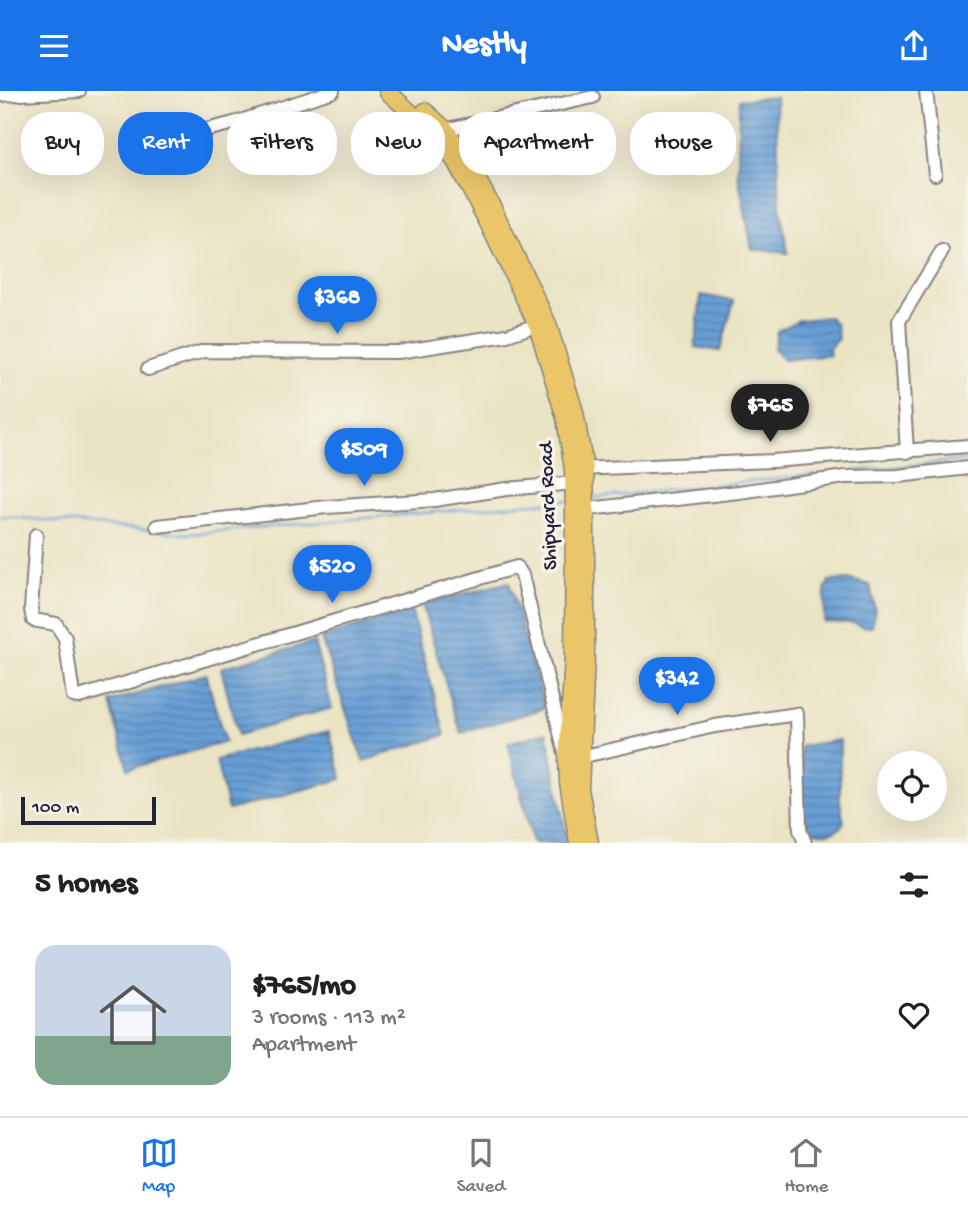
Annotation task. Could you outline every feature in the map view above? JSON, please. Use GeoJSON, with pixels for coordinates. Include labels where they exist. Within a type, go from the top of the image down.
{"type":"FeatureCollection","features":[{"type":"Feature","properties":{"kind":"main road","name":"Shipyard Road"},"geometry":{"type":"LineString","coordinates":[[387,91],[414,112]]}},
{"type":"Feature","properties":{"kind":"main road","name":"Shipyard Road"},"geometry":{"type":"LineString","coordinates":[[402,91],[421,112]]}},
{"type":"Feature","properties":{"kind":"main road","name":"Shipyard Road"},"geometry":{"type":"LineString","coordinates":[[445,137],[466,158],[548,324],[575,412],[580,510],[573,656],[574,759],[569,793],[578,843]]}},
{"type":"Feature","properties":{"kind":"main road","name":"Shipyard Road"},"geometry":{"type":"LineString","coordinates":[[445,142],[537,325],[565,418],[577,474]]}},
{"type":"Feature","properties":{"kind":"main road","name":"Shipyard Road"},"geometry":{"type":"LineString","coordinates":[[574,759],[590,843]]}},
{"type":"Feature","properties":{"kind":"street"},"geometry":{"type":"LineString","coordinates":[[0,95],[79,91]]}},
{"type":"Feature","properties":{"kind":"street"},"geometry":{"type":"LineString","coordinates":[[213,128],[333,91]]}},
{"type":"Feature","properties":{"kind":"street"},"geometry":{"type":"LineString","coordinates":[[926,91],[935,174]]}},
{"type":"Feature","properties":{"kind":"street"},"geometry":{"type":"LineString","coordinates":[[445,130],[593,97]]}},
{"type":"Feature","properties":{"kind":"street"},"geometry":{"type":"LineString","coordinates":[[907,452],[899,321],[942,251]]}},
{"type":"Feature","properties":{"kind":"street"},"geometry":{"type":"LineString","coordinates":[[148,369],[204,352],[398,352],[507,335],[537,325]]}},
{"type":"Feature","properties":{"kind":"street"},"geometry":{"type":"LineString","coordinates":[[157,526],[327,507],[434,501],[577,474],[968,446]]}},
{"type":"Feature","properties":{"kind":"street"},"geometry":{"type":"LineString","coordinates":[[580,510],[845,477],[898,476],[968,468]]}},
{"type":"Feature","properties":{"kind":"street"},"geometry":{"type":"LineString","coordinates":[[36,535],[31,609],[33,619],[56,624],[65,638],[73,696],[79,697],[517,567],[522,575],[574,759],[715,726],[797,714],[800,830],[805,843]]}},
{"type":"Feature","properties":{"kind":"water"},"geometry":{"type":"Polygon","coordinates":[[[776,97],[780,208],[788,253],[752,249],[738,175],[739,100],[776,97]]]}},
{"type":"Feature","properties":{"kind":"water"},"geometry":{"type":"Polygon","coordinates":[[[701,295],[734,301],[720,351],[695,347],[701,295]]]}},
{"type":"Feature","properties":{"kind":"water"},"geometry":{"type":"Polygon","coordinates":[[[829,317],[836,324],[838,339],[829,348],[830,355],[783,360],[774,349],[777,331],[799,320],[829,317]]]}},
{"type":"Feature","properties":{"kind":"water"},"geometry":{"type":"Polygon","coordinates":[[[852,580],[870,585],[875,610],[872,626],[824,622],[825,590],[829,581],[852,580]]]}},
{"type":"Feature","properties":{"kind":"water"},"geometry":{"type":"Polygon","coordinates":[[[509,582],[545,708],[461,733],[422,605],[509,582]]]}},
{"type":"Feature","properties":{"kind":"water"},"geometry":{"type":"Polygon","coordinates":[[[411,610],[445,735],[363,761],[321,638],[411,610]]]}},
{"type":"Feature","properties":{"kind":"water"},"geometry":{"type":"Polygon","coordinates":[[[314,642],[332,708],[238,735],[221,668],[314,642]]]}},
{"type":"Feature","properties":{"kind":"water"},"geometry":{"type":"Polygon","coordinates":[[[206,674],[225,742],[128,769],[110,702],[206,674]]]}},
{"type":"Feature","properties":{"kind":"water"},"geometry":{"type":"Polygon","coordinates":[[[329,731],[342,779],[228,810],[216,760],[329,731]]]}},
{"type":"Feature","properties":{"kind":"water"},"geometry":{"type":"Polygon","coordinates":[[[547,732],[568,843],[533,843],[508,743],[547,732]]]}},
{"type":"Feature","properties":{"kind":"water"},"geometry":{"type":"Polygon","coordinates":[[[840,740],[840,802],[844,823],[830,833],[819,833],[803,825],[801,746],[840,740]]]}},
{"type":"Feature","properties":{"kind":"waterway"},"geometry":{"type":"LineString","coordinates":[[856,471],[968,460]]}},
{"type":"Feature","properties":{"kind":"waterway"},"geometry":{"type":"LineString","coordinates":[[592,498],[815,475]]}},
{"type":"Feature","properties":{"kind":"waterway"},"geometry":{"type":"LineString","coordinates":[[0,516],[188,534],[568,500]]}}]}
